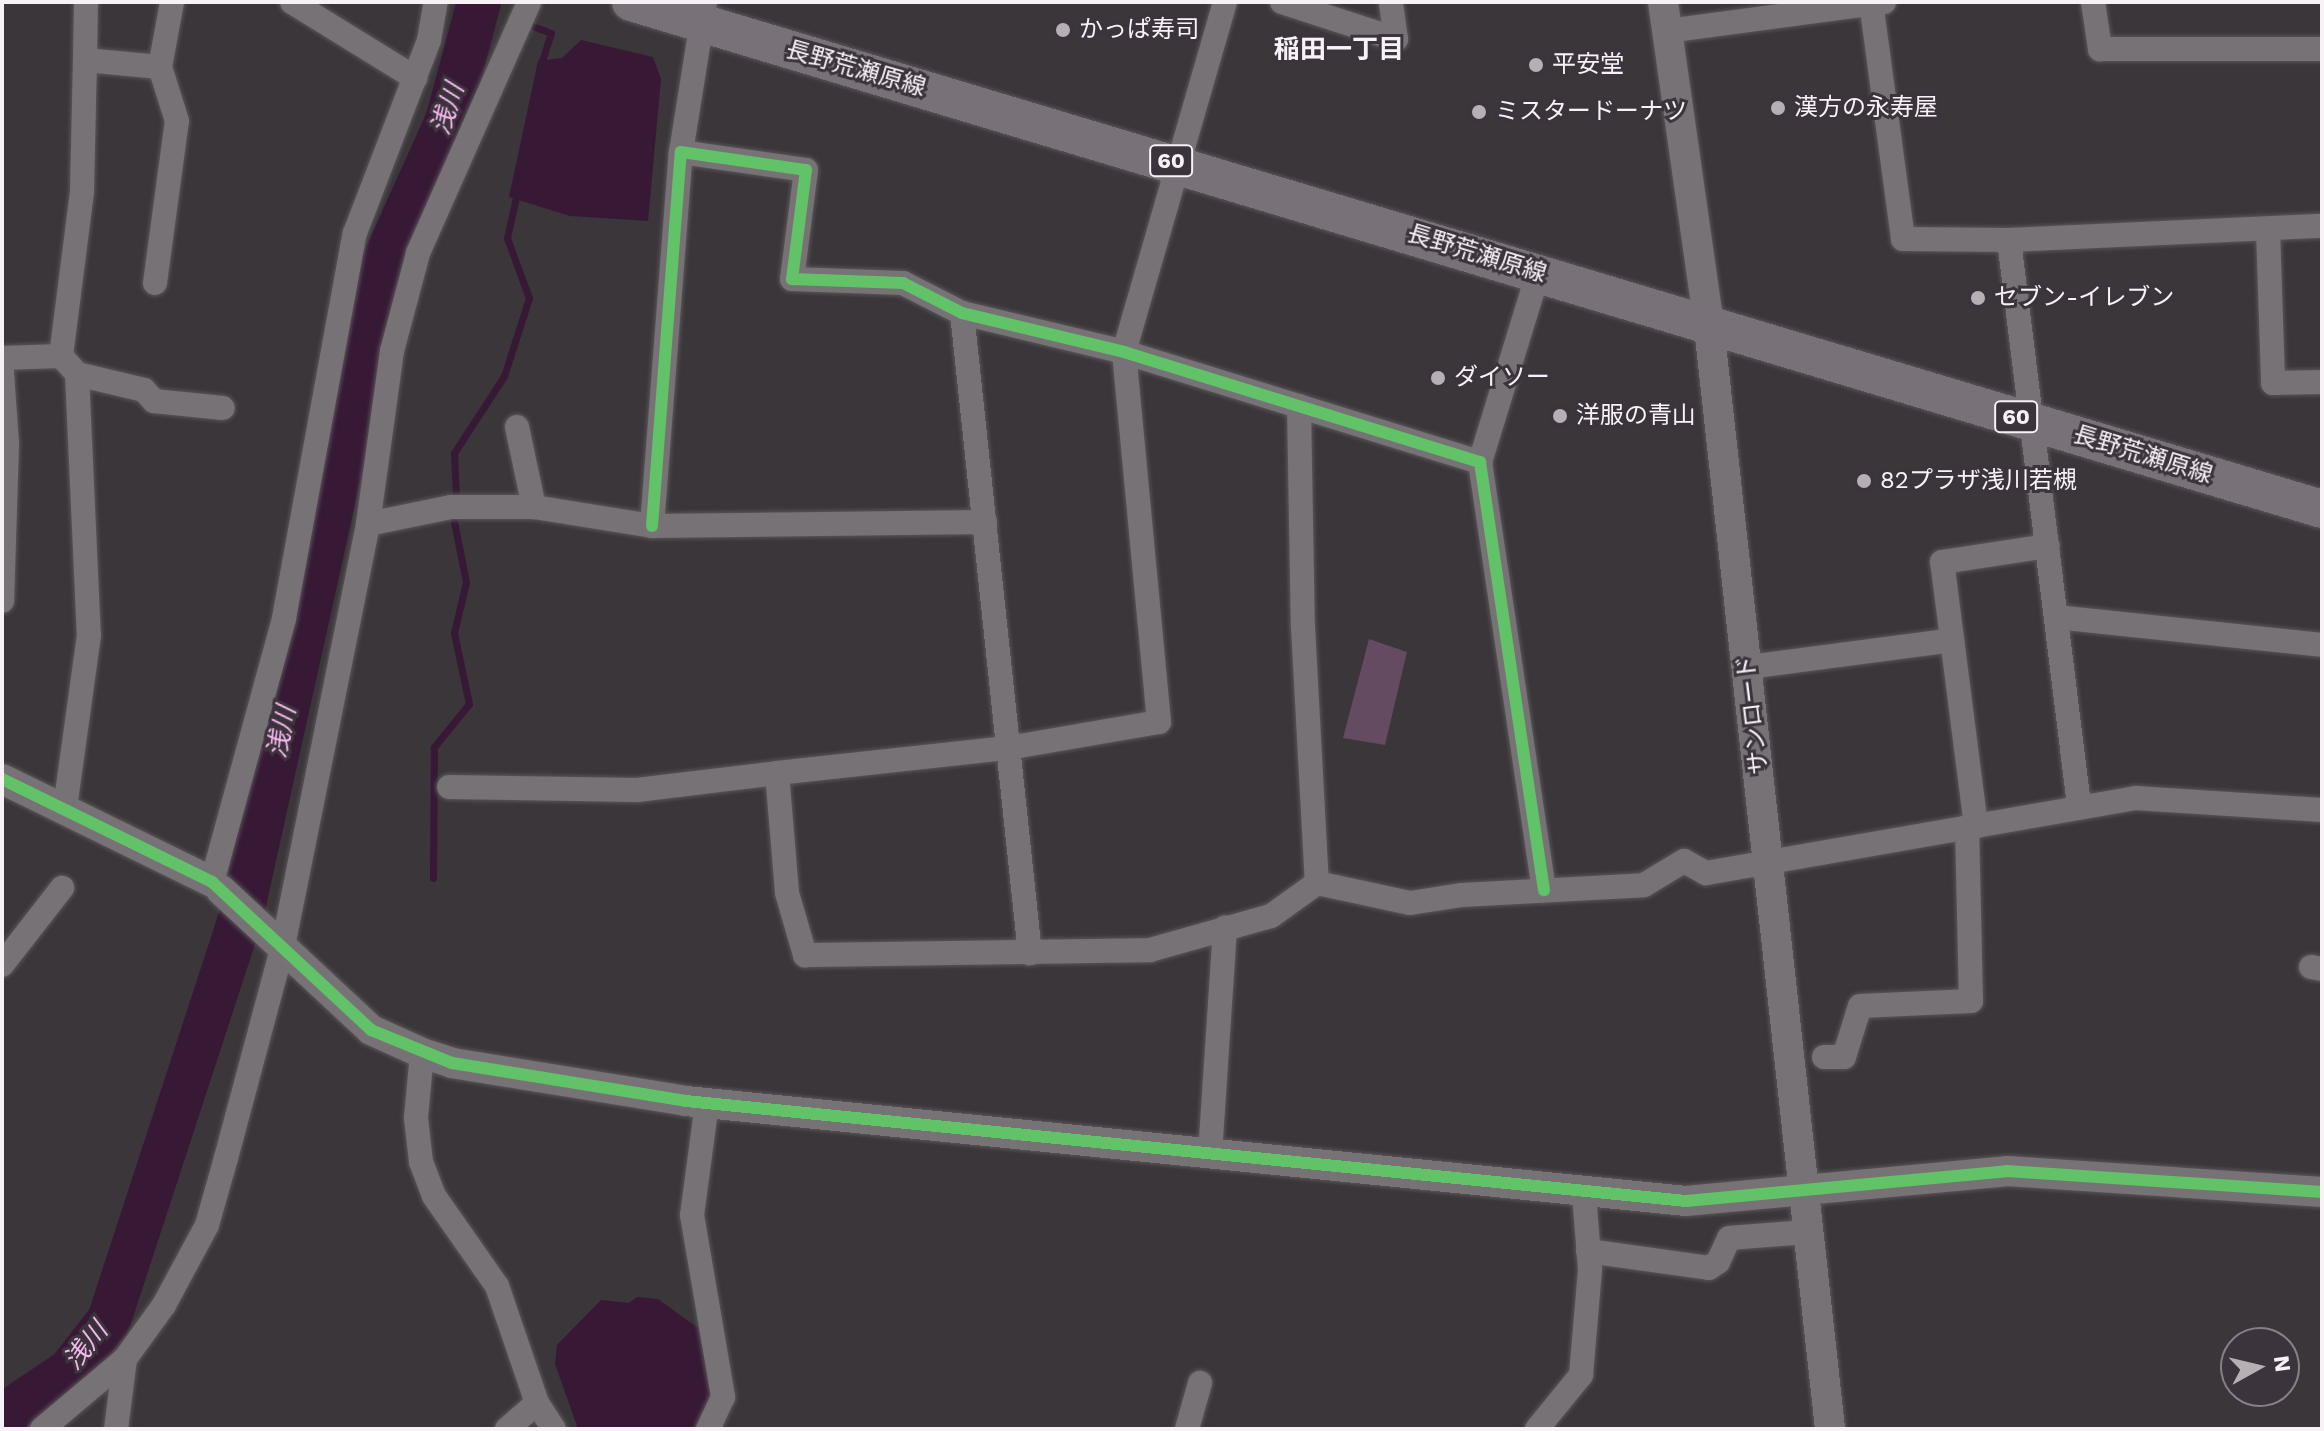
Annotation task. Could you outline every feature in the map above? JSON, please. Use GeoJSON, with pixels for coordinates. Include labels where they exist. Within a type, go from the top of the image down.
{"type":"FeatureCollection","features":[{"type":"Feature","properties":{"kind":"main road","name":"長野荒瀬原線"},"geometry":{"type":"LineString","coordinates":[[631,2],[702,12],[1709,327],[2322,509]]}},
{"type":"Feature","properties":{"kind":"street"},"geometry":{"type":"LineString","coordinates":[[65,808],[89,635],[69,365],[82,191],[86,2]]}},
{"type":"Feature","properties":{"kind":"street"},"geometry":{"type":"LineString","coordinates":[[155,283],[177,121],[160,67],[172,2]]}},
{"type":"Feature","properties":{"kind":"street"},"geometry":{"type":"LineString","coordinates":[[292,2],[415,78]]}},
{"type":"Feature","properties":{"kind":"street"},"geometry":{"type":"LineString","coordinates":[[216,886],[284,618],[355,233],[415,78],[436,2]]}},
{"type":"Feature","properties":{"kind":"street"},"geometry":{"type":"LineString","coordinates":[[42,1429],[125,1359],[164,1305],[207,1225],[278,942],[368,524],[392,351],[418,253],[529,2]]}},
{"type":"Feature","properties":{"kind":"street"},"geometry":{"type":"LineString","coordinates":[[449,787],[637,790],[1008,748],[1159,722],[1124,352],[1225,2]]}},
{"type":"Feature","properties":{"kind":"street"},"geometry":{"type":"LineString","coordinates":[[1282,2],[1396,39],[1391,2]]}},
{"type":"Feature","properties":{"kind":"street"},"geometry":{"type":"LineString","coordinates":[[2093,2],[2100,49],[2322,49]]}},
{"type":"Feature","properties":{"kind":"street"},"geometry":{"type":"LineString","coordinates":[[1665,17],[1876,3],[1903,239],[2009,240],[2322,226]]}},
{"type":"Feature","properties":{"kind":"street"},"geometry":{"type":"LineString","coordinates":[[652,526],[681,152],[702,12]]}},
{"type":"Feature","properties":{"kind":"street","name":"サンロード"},"geometry":{"type":"LineString","coordinates":[[1665,17],[1709,327],[1830,1429]]}},
{"type":"Feature","properties":{"kind":"street"},"geometry":{"type":"LineString","coordinates":[[85,60],[160,67]]}},
{"type":"Feature","properties":{"kind":"street"},"geometry":{"type":"LineString","coordinates":[[681,152],[806,170],[792,279],[903,283],[962,313],[1124,352],[1480,462]]}},
{"type":"Feature","properties":{"kind":"street"},"geometry":{"type":"LineString","coordinates":[[2268,229],[2273,383],[2322,382]]}},
{"type":"Feature","properties":{"kind":"street"},"geometry":{"type":"LineString","coordinates":[[2009,240],[2079,805]]}},
{"type":"Feature","properties":{"kind":"street"},"geometry":{"type":"LineString","coordinates":[[1538,273],[1480,462],[1544,890]]}},
{"type":"Feature","properties":{"kind":"street"},"geometry":{"type":"LineString","coordinates":[[962,313],[1030,953]]}},
{"type":"Feature","properties":{"kind":"street"},"geometry":{"type":"LineString","coordinates":[[2,358],[69,365],[144,390],[154,401],[223,408]]}},
{"type":"Feature","properties":{"kind":"street"},"geometry":{"type":"LineString","coordinates":[[2,372],[7,444],[2,601]]}},
{"type":"Feature","properties":{"kind":"street"},"geometry":{"type":"LineString","coordinates":[[1299,406],[1303,627],[1317,883]]}},
{"type":"Feature","properties":{"kind":"street"},"geometry":{"type":"LineString","coordinates":[[517,427],[534,507]]}},
{"type":"Feature","properties":{"kind":"street"},"geometry":{"type":"LineString","coordinates":[[368,524],[451,507],[534,507],[652,526],[985,522]]}},
{"type":"Feature","properties":{"kind":"street"},"geometry":{"type":"LineString","coordinates":[[1824,1057],[1844,1057],[1860,1006],[1971,1001],[1971,827],[1942,562],[2048,546]]}},
{"type":"Feature","properties":{"kind":"street"},"geometry":{"type":"LineString","coordinates":[[2056,617],[2322,645]]}},
{"type":"Feature","properties":{"kind":"street"},"geometry":{"type":"LineString","coordinates":[[1748,667],[1952,640]]}},
{"type":"Feature","properties":{"kind":"street"},"geometry":{"type":"LineString","coordinates":[[777,773],[787,893],[805,955],[1150,950],[1271,916],[1317,883],[1410,903],[1544,890],[1644,885],[1684,861],[1706,873],[2079,805],[2136,798],[2322,810]]}},
{"type":"Feature","properties":{"kind":"street"},"geometry":{"type":"LineString","coordinates":[[2,779],[216,886],[371,1030],[452,1063],[707,1103],[1584,1194],[1686,1201],[2007,1171],[2322,1192]]}},
{"type":"Feature","properties":{"kind":"street"},"geometry":{"type":"LineString","coordinates":[[2,965],[62,888]]}},
{"type":"Feature","properties":{"kind":"street"},"geometry":{"type":"LineString","coordinates":[[1210,1154],[1225,927]]}},
{"type":"Feature","properties":{"kind":"street"},"geometry":{"type":"LineString","coordinates":[[422,1053],[416,1118],[421,1162],[434,1196],[497,1286],[537,1403],[554,1429]]}},
{"type":"Feature","properties":{"kind":"street"},"geometry":{"type":"LineString","coordinates":[[707,1103],[692,1215],[723,1397],[708,1429]]}},
{"type":"Feature","properties":{"kind":"street"},"geometry":{"type":"LineString","coordinates":[[1537,1429],[1581,1375],[1588,1251],[1584,1194]]}},
{"type":"Feature","properties":{"kind":"street"},"geometry":{"type":"LineString","coordinates":[[1588,1251],[1709,1268],[1729,1238],[1807,1232]]}},
{"type":"Feature","properties":{"kind":"street"},"geometry":{"type":"LineString","coordinates":[[116,1429],[125,1359]]}},
{"type":"Feature","properties":{"kind":"street"},"geometry":{"type":"LineString","coordinates":[[1187,1429],[1200,1383]]}},
{"type":"Feature","properties":{"kind":"street"},"geometry":{"type":"LineString","coordinates":[[507,1429],[537,1403]]}},
{"type":"Feature","properties":{"kind":"shaded area"},"geometry":{"type":"Polygon","coordinates":[[[581,40],[653,57],[661,79],[648,221],[570,216],[509,197],[538,61],[562,58],[581,40]]]}},
{"type":"Feature","properties":{"kind":"shaded area"},"geometry":{"type":"Polygon","coordinates":[[[1369,639],[1407,652],[1385,745],[1343,738],[1369,639]]]}},
{"type":"Feature","properties":{"kind":"shaded area"},"geometry":{"type":"Polygon","coordinates":[[[637,1297],[658,1299],[698,1328],[712,1392],[703,1414],[693,1429],[578,1429],[555,1364],[557,1345],[601,1300],[629,1303],[637,1297]]]}},
{"type":"Feature","properties":{"kind":"waterway","name":"浅川"},"geometry":{"type":"LineString","coordinates":[[2,1416],[69,1371],[109,1320],[242,913],[356,398],[375,281],[447,121],[479,2]]}},
{"type":"Feature","properties":{"kind":"waterway"},"geometry":{"type":"LineString","coordinates":[[479,12],[491,14]]}},
{"type":"Feature","properties":{"kind":"waterway"},"geometry":{"type":"LineString","coordinates":[[535,27],[551,33],[540,67]]}},
{"type":"Feature","properties":{"kind":"waterway"},"geometry":{"type":"LineString","coordinates":[[456,496],[454,453],[504,376],[529,298],[507,238],[517,193]]}},
{"type":"Feature","properties":{"kind":"waterway"},"geometry":{"type":"LineString","coordinates":[[433,878],[434,747],[469,704],[454,633],[466,582],[454,522]]}},
{"type":"Feature","properties":{"kind":"cycle path"},"geometry":{"type":"LineString","coordinates":[[652,526],[681,152],[806,170],[792,279],[903,283],[962,313],[1124,352],[1480,462],[1544,890]]}},
{"type":"Feature","properties":{"kind":"cycle path"},"geometry":{"type":"LineString","coordinates":[[2,779],[212,882],[371,1030],[452,1063],[686,1101],[1686,1201],[2007,1171],[2322,1192]]}},
{"type":"Feature","properties":{"kind":"place","name":"かっぱ寿司"},"geometry":{"type":"Point","coordinates":[1063,30]}},
{"type":"Feature","properties":{"kind":"place","name":"平安堂"},"geometry":{"type":"Point","coordinates":[1536,65]}},
{"type":"Feature","properties":{"kind":"place","name":"漢方の永寿屋"},"geometry":{"type":"Point","coordinates":[1778,108]}},
{"type":"Feature","properties":{"kind":"place","name":"ミスタードーナツ"},"geometry":{"type":"Point","coordinates":[1479,112]}},
{"type":"Feature","properties":{"kind":"place","name":"セブン-イレブン"},"geometry":{"type":"Point","coordinates":[1978,298]}},
{"type":"Feature","properties":{"kind":"place","name":"ダイソー"},"geometry":{"type":"Point","coordinates":[1438,378]}},
{"type":"Feature","properties":{"kind":"place","name":"洋服の青山"},"geometry":{"type":"Point","coordinates":[1560,416]}},
{"type":"Feature","properties":{"kind":"place","name":"82プラザ浅川若槻"},"geometry":{"type":"Point","coordinates":[1864,481]}},
{"type":"Feature","properties":{"kind":"district","name":"稲田一丁目"},"geometry":{"type":"Point","coordinates":[1339,50]}}]}
